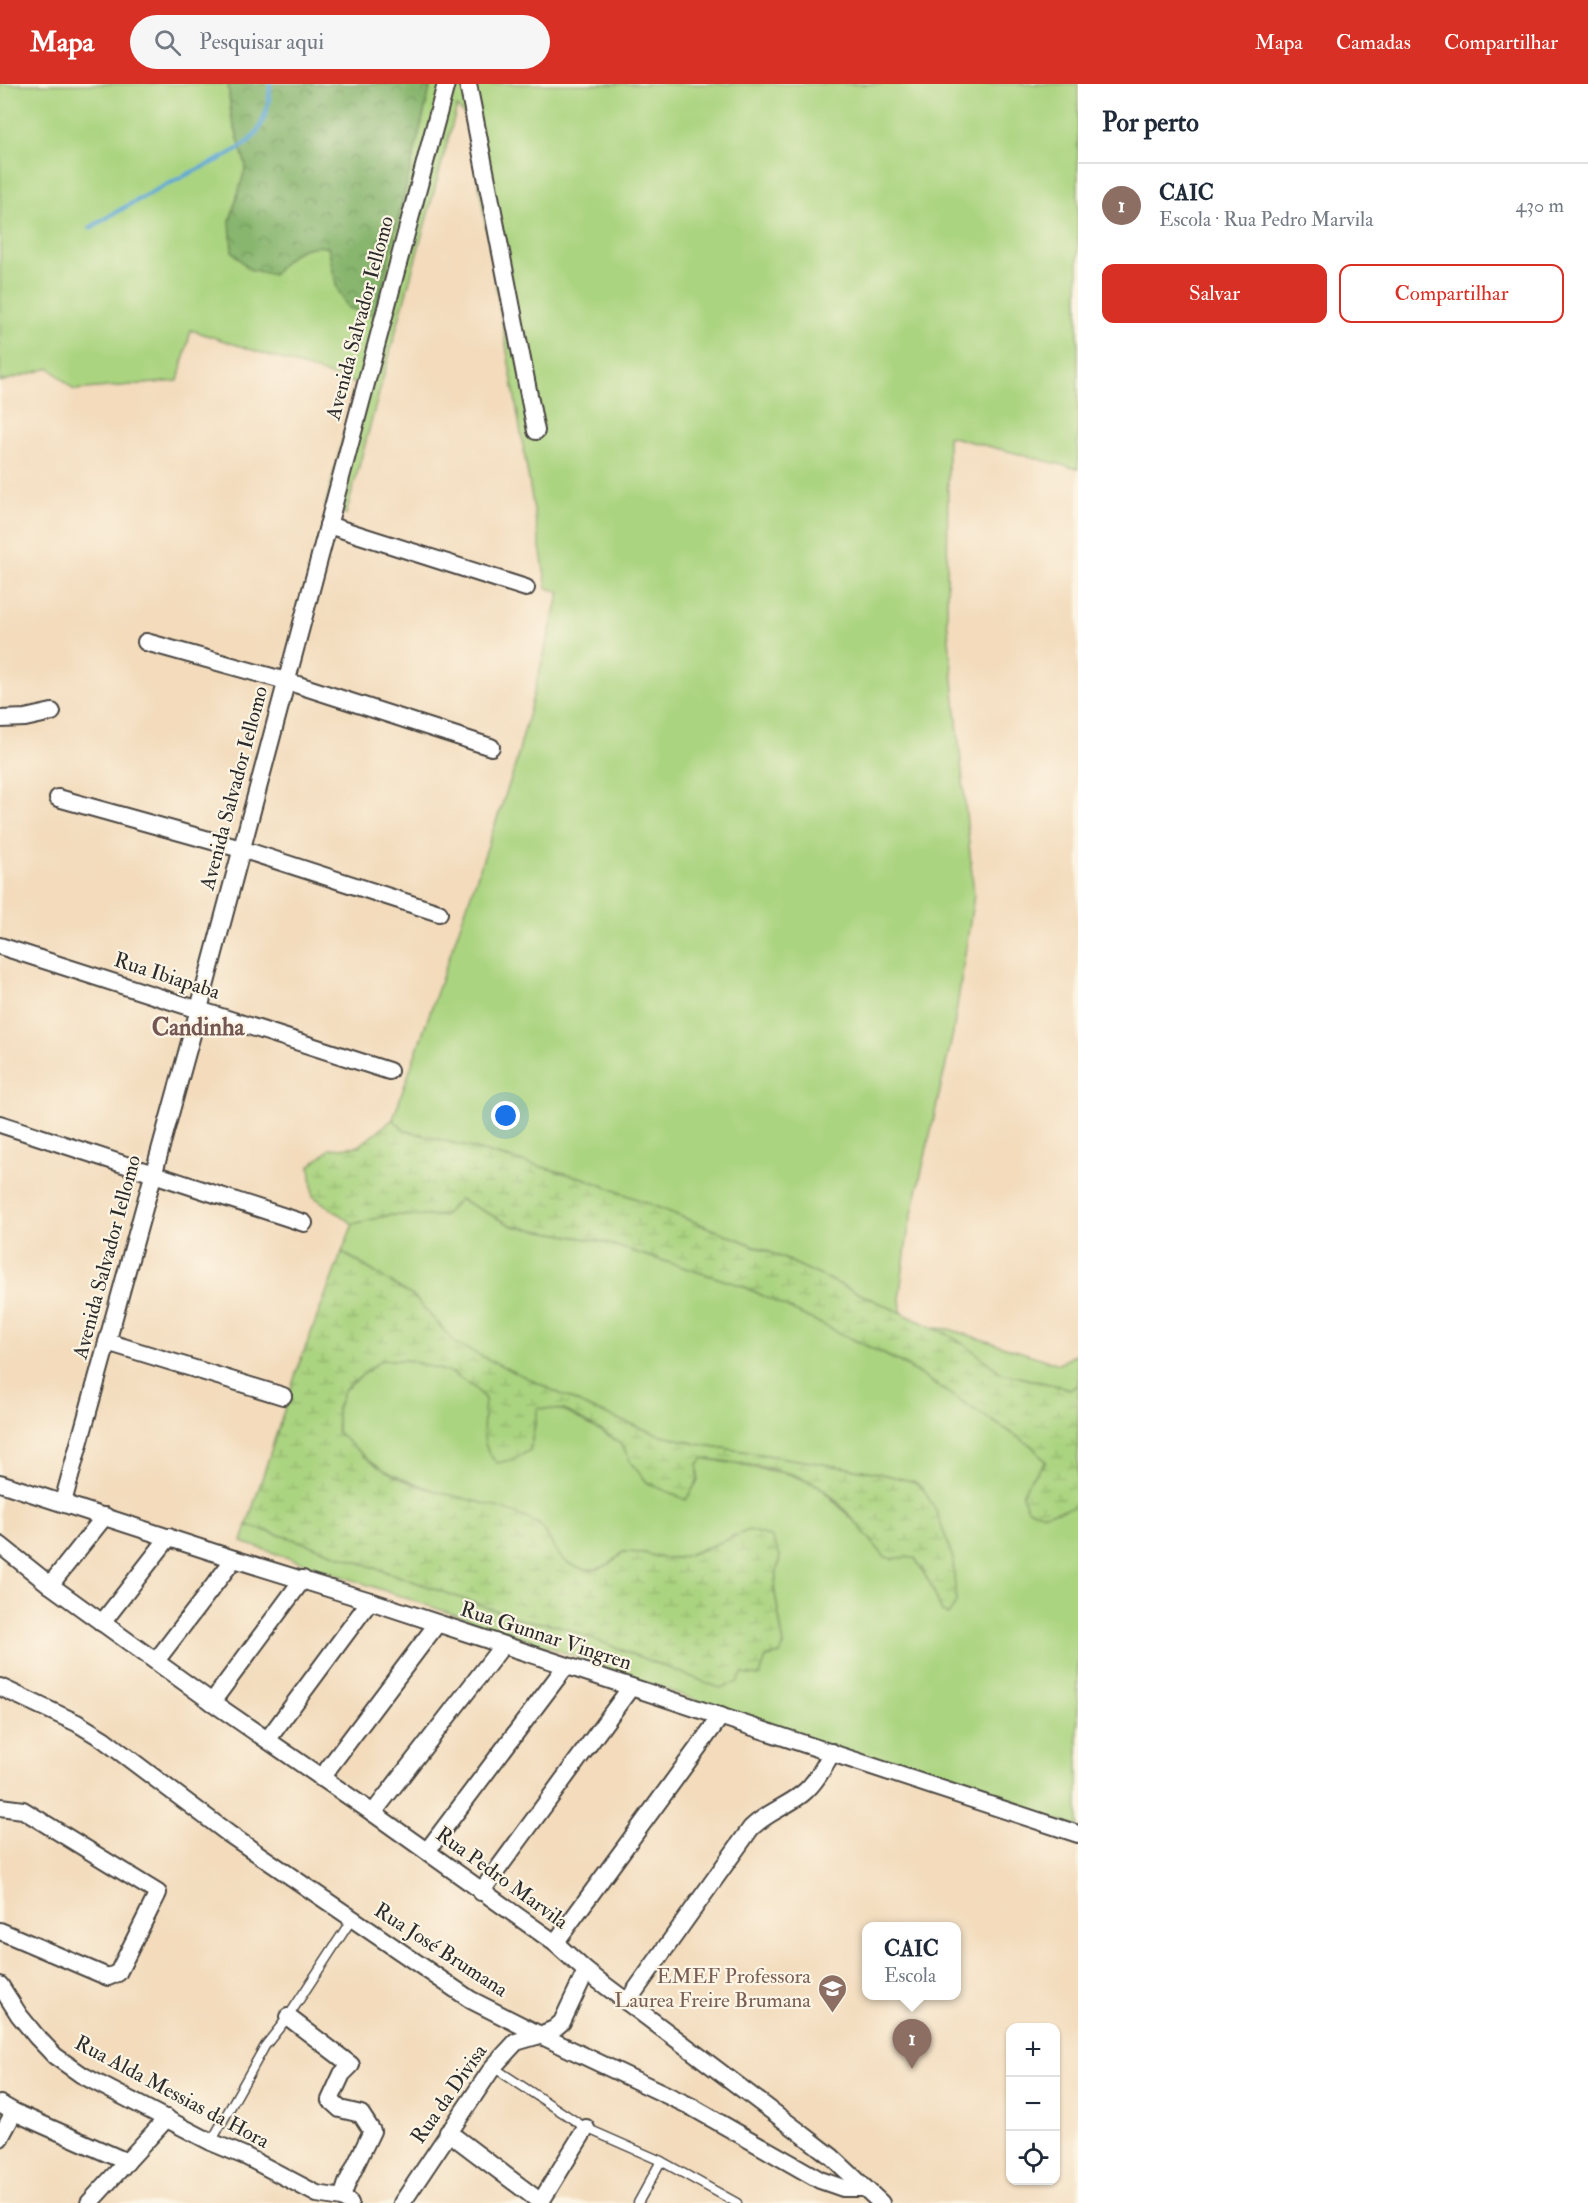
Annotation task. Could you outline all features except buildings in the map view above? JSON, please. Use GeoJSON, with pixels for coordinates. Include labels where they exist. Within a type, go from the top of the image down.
{"type":"FeatureCollection","features":[{"type":"Feature","properties":{"kind":"street","name":"Avenida Salvador Iellomo"},"geometry":{"type":"LineString","coordinates":[[63,1502],[154,1173],[446,84]]}},
{"type":"Feature","properties":{"kind":"street"},"geometry":{"type":"LineString","coordinates":[[468,84],[536,431]]}},
{"type":"Feature","properties":{"kind":"street"},"geometry":{"type":"LineString","coordinates":[[328,525],[526,588]]}},
{"type":"Feature","properties":{"kind":"street"},"geometry":{"type":"LineString","coordinates":[[146,642],[286,681],[491,747]]}},
{"type":"Feature","properties":{"kind":"street"},"geometry":{"type":"LineString","coordinates":[[0,718],[25,718],[52,712]]}},
{"type":"Feature","properties":{"kind":"street"},"geometry":{"type":"LineString","coordinates":[[58,798],[241,849],[439,913]]}},
{"type":"Feature","properties":{"kind":"street","name":"Rua Ibiapaba"},"geometry":{"type":"LineString","coordinates":[[0,946],[389,1071]]}},
{"type":"Feature","properties":{"kind":"street"},"geometry":{"type":"LineString","coordinates":[[0,1124],[304,1223]]}},
{"type":"Feature","properties":{"kind":"street"},"geometry":{"type":"LineString","coordinates":[[107,1342],[283,1396]]}},
{"type":"Feature","properties":{"kind":"street","name":"Rua Gunnar Vingren"},"geometry":{"type":"LineString","coordinates":[[0,1483],[303,1579],[1078,1834]]}},
{"type":"Feature","properties":{"kind":"street"},"geometry":{"type":"LineString","coordinates":[[50,1585],[105,1516]]}},
{"type":"Feature","properties":{"kind":"street"},"geometry":{"type":"LineString","coordinates":[[102,1623],[169,1538]]}},
{"type":"Feature","properties":{"kind":"street","name":"Rua Pedro Marvila"},"geometry":{"type":"LineString","coordinates":[[0,1545],[50,1585],[212,1702],[428,1851],[481,1892],[555,1943],[586,1971],[832,2157],[863,2188]]}},
{"type":"Feature","properties":{"kind":"street"},"geometry":{"type":"LineString","coordinates":[[156,1661],[234,1559]]}},
{"type":"Feature","properties":{"kind":"street"},"geometry":{"type":"LineString","coordinates":[[212,1702],[303,1579]]}},
{"type":"Feature","properties":{"kind":"street"},"geometry":{"type":"LineString","coordinates":[[268,1739],[370,1601]]}},
{"type":"Feature","properties":{"kind":"street"},"geometry":{"type":"LineString","coordinates":[[321,1778],[437,1624]]}},
{"type":"Feature","properties":{"kind":"street"},"geometry":{"type":"LineString","coordinates":[[373,1813],[503,1645]]}},
{"type":"Feature","properties":{"kind":"street"},"geometry":{"type":"LineString","coordinates":[[428,1851],[566,1666]]}},
{"type":"Feature","properties":{"kind":"street","name":"Rua José Brumana"},"geometry":{"type":"LineString","coordinates":[[0,1687],[77,1723],[103,1738],[229,1834],[471,2000],[690,2106],[820,2180],[843,2188],[863,2188]]}},
{"type":"Feature","properties":{"kind":"street"},"geometry":{"type":"LineString","coordinates":[[481,1892],[631,1687]]}},
{"type":"Feature","properties":{"kind":"street"},"geometry":{"type":"LineString","coordinates":[[555,1943],[721,1716]]}},
{"type":"Feature","properties":{"kind":"street"},"geometry":{"type":"LineString","coordinates":[[627,2002],[751,1828],[764,1816],[806,1790],[818,1776],[832,1752]]}},
{"type":"Feature","properties":{"kind":"street"},"geometry":{"type":"LineString","coordinates":[[0,1807],[23,1810],[158,1893],[118,1973],[114,1976],[108,1977],[0,1930]]}},
{"type":"Feature","properties":{"kind":"street","name":"Rua da Divisa"},"geometry":{"type":"LineString","coordinates":[[402,2203],[493,2067],[516,2042],[554,2029],[562,2022],[586,1971]]}},
{"type":"Feature","properties":{"kind":"street","name":"Rua Alda Messias da Hora"},"geometry":{"type":"LineString","coordinates":[[0,1985],[19,2015],[55,2056],[82,2074],[211,2142],[244,2156],[317,2194],[346,2201]]}},
{"type":"Feature","properties":{"kind":"street"},"geometry":{"type":"LineString","coordinates":[[288,2017],[351,2065],[342,2074],[330,2100],[340,2109],[361,2114],[372,2131],[347,2183],[346,2201]]}},
{"type":"Feature","properties":{"kind":"street"},"geometry":{"type":"LineString","coordinates":[[0,2138],[7,2108],[127,2162]]}},
{"type":"Feature","properties":{"kind":"street"},"geometry":{"type":"LineString","coordinates":[[89,2203],[167,2118]]}},
{"type":"Feature","properties":{"kind":"street"},"geometry":{"type":"LineString","coordinates":[[448,2132],[541,2203],[586,2127]]}},
{"type":"Feature","properties":{"kind":"street"},"geometry":{"type":"LineString","coordinates":[[863,2188],[881,2203]]}},
{"type":"Feature","properties":{"kind":"lane"},"geometry":{"type":"LineString","coordinates":[[211,2142],[265,2046],[288,2017],[352,1919]]}},
{"type":"Feature","properties":{"kind":"lane"},"geometry":{"type":"LineString","coordinates":[[493,2067],[586,2127],[661,2161],[737,2203]]}},
{"type":"Feature","properties":{"kind":"lane"},"geometry":{"type":"LineString","coordinates":[[638,2203],[661,2161]]}},
{"type":"Feature","properties":{"kind":"green space"},"geometry":{"type":"Polygon","coordinates":[[[0,84],[228,84],[231,115],[247,166],[230,221],[288,256],[311,245],[328,247],[337,288],[375,314],[431,84],[1078,84],[1078,469],[948,436],[947,619],[974,895],[953,1033],[908,1232],[900,1292],[901,1313],[765,1250],[586,1179],[404,1130],[393,1119],[514,770],[560,592],[547,588],[468,119],[457,107],[346,514],[325,508],[357,384],[191,330],[178,381],[74,390],[50,368],[0,382],[0,84]]]}},
{"type":"Feature","properties":{"kind":"green space"},"geometry":{"type":"Polygon","coordinates":[[[228,84],[431,84],[375,315],[348,308],[337,288],[328,247],[310,247],[296,252],[273,275],[249,269],[232,251],[230,221],[246,166],[231,115],[228,84]]]}},
{"type":"Feature","properties":{"kind":"green space"},"geometry":{"type":"Polygon","coordinates":[[[393,1119],[404,1130],[586,1179],[765,1250],[947,1334],[970,1348],[1001,1373],[1070,1389],[1078,1385],[1078,1506],[1045,1514],[1028,1509],[1022,1495],[1031,1478],[1046,1462],[1032,1446],[902,1363],[743,1286],[600,1241],[513,1226],[460,1199],[443,1216],[389,1215],[353,1224],[313,1196],[310,1166],[330,1149],[359,1146],[393,1119]]]}},
{"type":"Feature","properties":{"kind":"green space"},"geometry":{"type":"Polygon","coordinates":[[[460,1199],[513,1226],[600,1241],[743,1286],[902,1363],[1032,1446],[1046,1462],[1031,1478],[1073,1506],[1078,1506],[1078,1827],[819,1745],[544,1645],[242,1542],[247,1525],[523,1620],[557,1625],[742,1674],[766,1657],[780,1653],[784,1646],[774,1588],[780,1555],[734,1535],[725,1541],[679,1558],[661,1558],[644,1553],[623,1552],[601,1568],[593,1570],[576,1567],[559,1557],[539,1524],[438,1492],[388,1473],[359,1452],[337,1432],[337,1409],[344,1390],[381,1360],[407,1360],[452,1373],[475,1388],[485,1399],[484,1435],[530,1450],[538,1408],[563,1410],[610,1436],[623,1446],[631,1463],[648,1483],[686,1499],[698,1480],[698,1464],[703,1458],[789,1474],[819,1486],[892,1559],[904,1555],[915,1558],[931,1585],[942,1612],[915,1482],[873,1472],[697,1444],[654,1433],[594,1410],[456,1344],[414,1297],[342,1252],[353,1224],[389,1215],[443,1216],[460,1199]]]}},
{"type":"Feature","properties":{"kind":"green space"},"geometry":{"type":"Polygon","coordinates":[[[342,1252],[414,1297],[456,1344],[594,1410],[654,1433],[697,1444],[873,1472],[915,1482],[924,1490],[938,1515],[953,1559],[956,1603],[948,1615],[942,1612],[931,1585],[915,1558],[885,1557],[826,1491],[793,1474],[703,1458],[698,1464],[698,1480],[686,1500],[648,1483],[631,1463],[623,1446],[610,1436],[564,1410],[538,1408],[530,1450],[515,1459],[497,1463],[487,1449],[485,1441],[483,1425],[485,1399],[475,1388],[452,1373],[407,1360],[381,1360],[344,1390],[337,1409],[337,1432],[368,1459],[406,1481],[500,1508],[536,1523],[546,1533],[564,1560],[572,1566],[583,1569],[606,1566],[623,1552],[644,1553],[661,1558],[679,1558],[749,1530],[771,1537],[780,1555],[774,1588],[784,1646],[780,1654],[766,1657],[760,1676],[742,1674],[738,1682],[720,1688],[557,1625],[523,1620],[247,1525],[298,1367],[342,1252]]]}},
{"type":"Feature","properties":{"kind":"green space"},"geometry":{"type":"Polygon","coordinates":[[[934,1328],[949,1329],[1059,1364],[1078,1353],[1078,1385],[1071,1389],[1001,1373],[969,1348],[934,1328]]]}},
{"type":"Feature","properties":{"kind":"waterway"},"geometry":{"type":"LineString","coordinates":[[90,228],[147,195],[230,154],[247,142],[254,136],[264,118],[270,84]]}},
{"type":"Feature","properties":{"kind":"place","name":"EMEF Professora Laurea Freire Brumana"},"geometry":{"type":"Point","coordinates":[832,2014]}},
{"type":"Feature","properties":{"kind":"place","name":"CAIC"},"geometry":{"type":"Point","coordinates":[912,2069]}},
{"type":"Feature","properties":{"kind":"district","name":"Candinha"},"geometry":{"type":"Point","coordinates":[198,1027]}}]}
